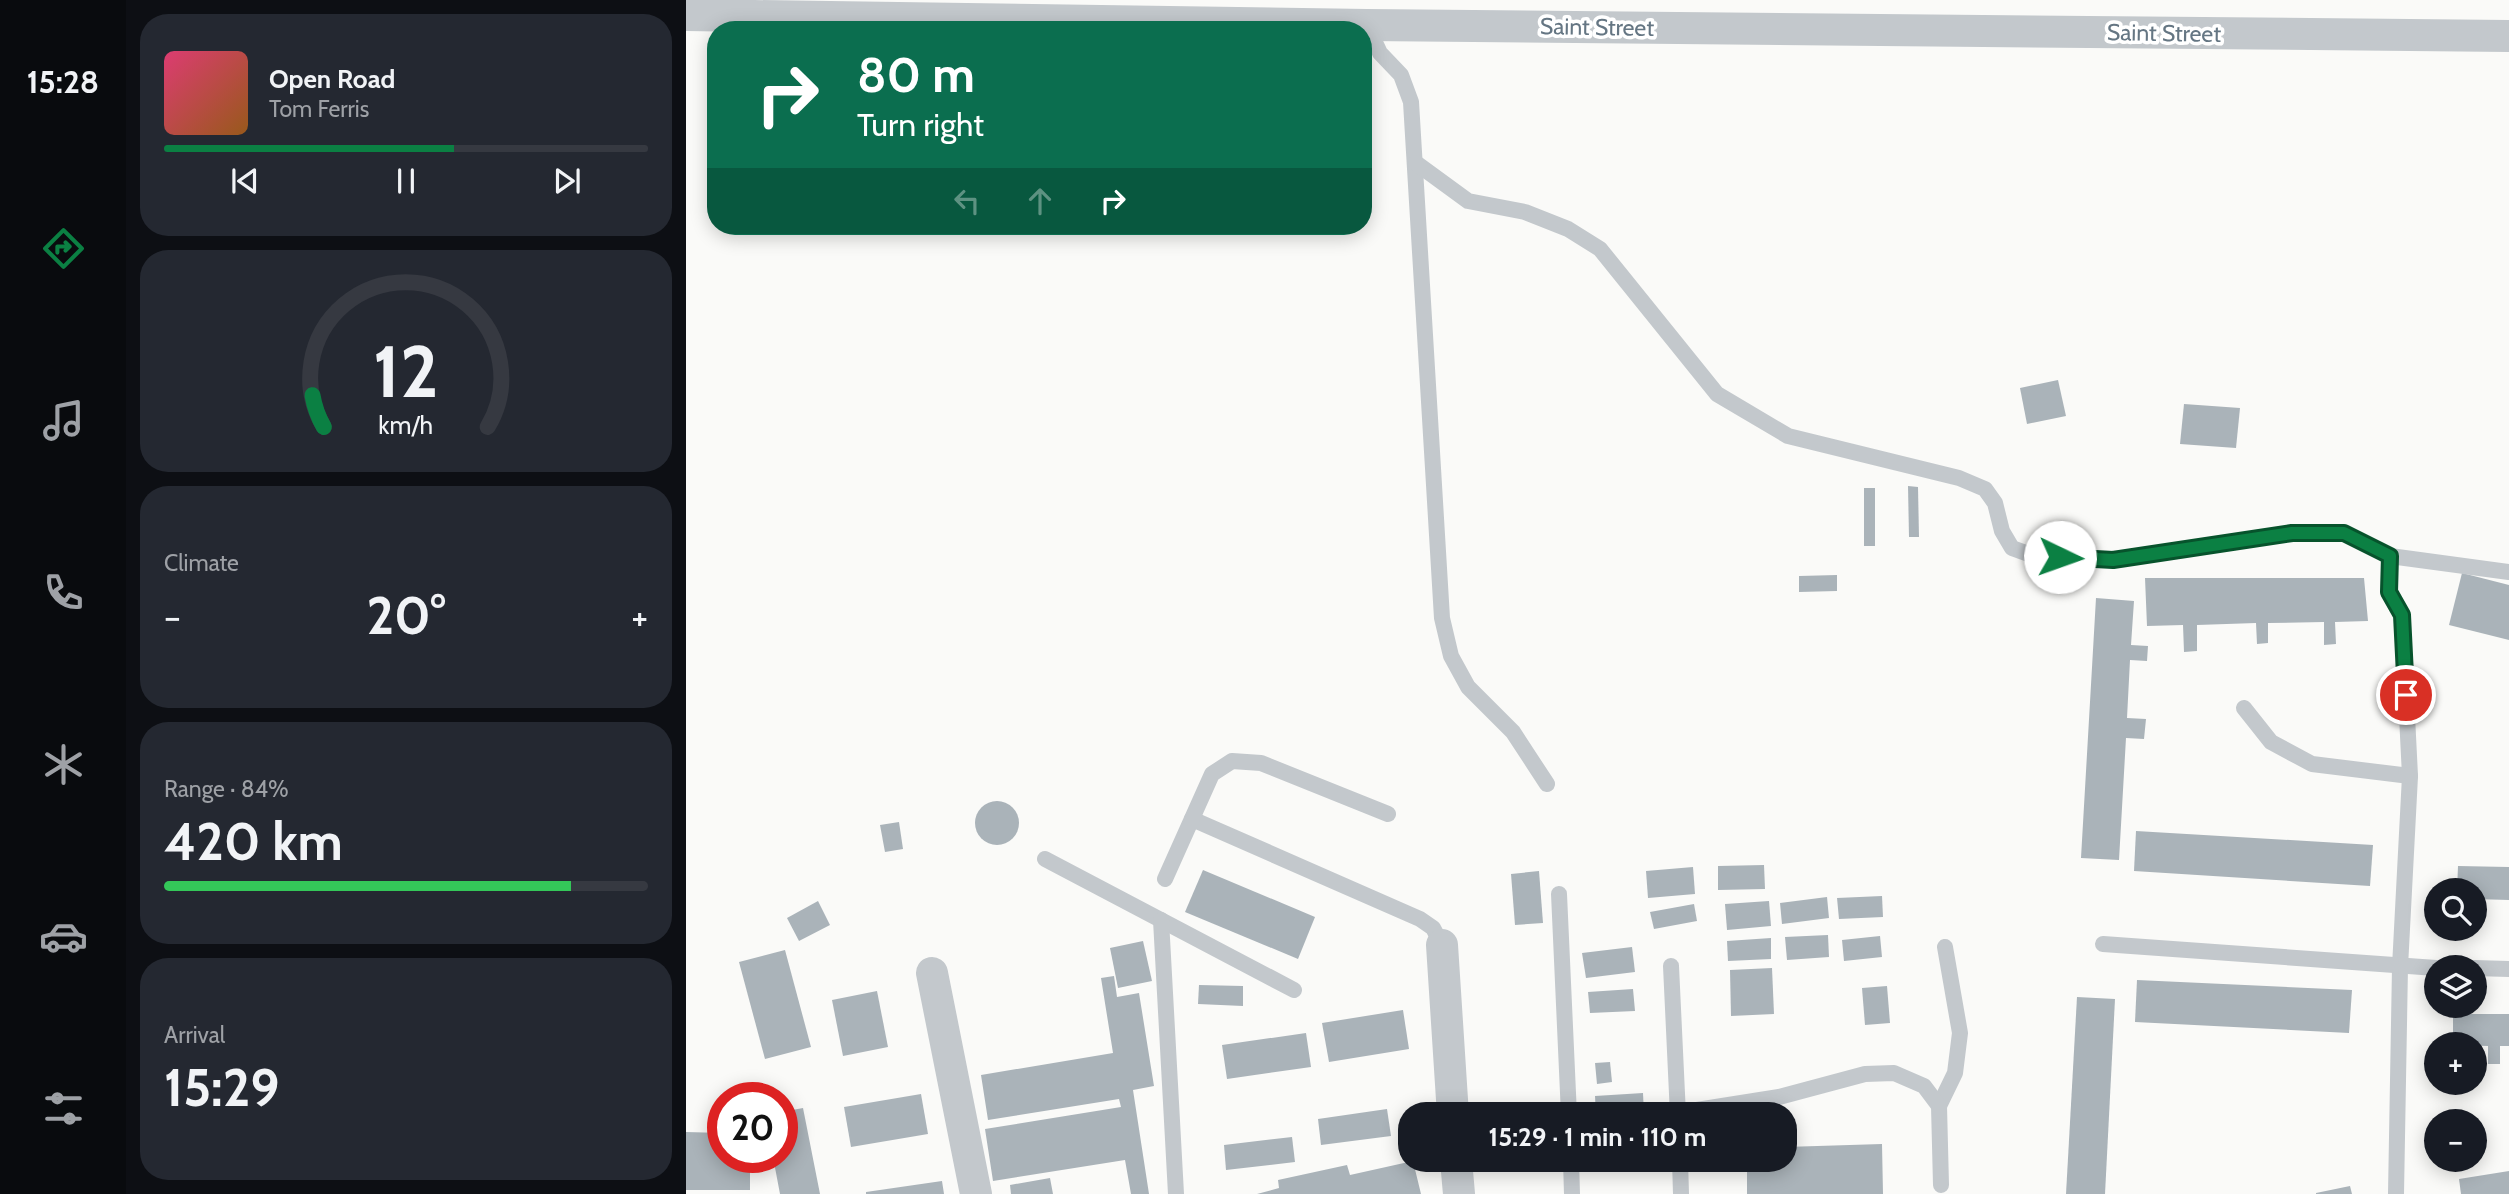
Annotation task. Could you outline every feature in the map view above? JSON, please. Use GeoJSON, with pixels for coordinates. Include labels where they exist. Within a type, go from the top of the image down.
{"type":"FeatureCollection","features":[{"type":"Feature","properties":{"kind":"street","name":"Saint Street"},"geometry":{"type":"LineString","coordinates":[[686,15],[1367,13],[2509,36]]}},
{"type":"Feature","properties":{"kind":"street"},"geometry":{"type":"LineString","coordinates":[[1441,945],[1452,1102]]}},
{"type":"Feature","properties":{"kind":"street"},"geometry":{"type":"LineString","coordinates":[[932,973],[976,1194]]}},
{"type":"Feature","properties":{"kind":"street"},"geometry":{"type":"LineString","coordinates":[[1457,1172],[1459,1194]]}},
{"type":"Feature","properties":{"kind":"lane"},"geometry":{"type":"LineString","coordinates":[[1372,28],[1380,52],[1401,75],[1411,102],[1442,618],[1451,656],[1468,687],[1513,732],[1547,784]]}},
{"type":"Feature","properties":{"kind":"lane"},"geometry":{"type":"LineString","coordinates":[[1416,163],[1468,201],[1525,212],[1568,229],[1600,249],[1717,394],[1788,436],[1959,478],[1984,489],[1995,503],[2002,531],[2012,548],[2034,555],[2113,560],[2292,533],[2344,533],[2390,556],[2509,572]]}},
{"type":"Feature","properties":{"kind":"lane"},"geometry":{"type":"LineString","coordinates":[[2390,556],[2389,592],[2402,615],[2410,776],[2400,967],[2396,1194]]}},
{"type":"Feature","properties":{"kind":"lane"},"geometry":{"type":"LineString","coordinates":[[2244,708],[2271,742],[2312,764],[2410,776]]}},
{"type":"Feature","properties":{"kind":"lane"},"geometry":{"type":"LineString","coordinates":[[1164,879],[1212,774],[1232,761],[1261,763],[1388,814]]}},
{"type":"Feature","properties":{"kind":"lane"},"geometry":{"type":"LineString","coordinates":[[1192,818],[1420,919],[1433,928],[1441,945]]}},
{"type":"Feature","properties":{"kind":"lane"},"geometry":{"type":"LineString","coordinates":[[1045,859],[1294,990]]}},
{"type":"Feature","properties":{"kind":"lane"},"geometry":{"type":"LineString","coordinates":[[1559,894],[1568,1102]]}},
{"type":"Feature","properties":{"kind":"lane"},"geometry":{"type":"LineString","coordinates":[[1161,920],[1176,1194]]}},
{"type":"Feature","properties":{"kind":"lane"},"geometry":{"type":"LineString","coordinates":[[2103,944],[2424,968]]}},
{"type":"Feature","properties":{"kind":"lane"},"geometry":{"type":"LineString","coordinates":[[1941,1185],[1938,1106],[1955,1073],[1960,1034],[1945,947]]}},
{"type":"Feature","properties":{"kind":"lane"},"geometry":{"type":"LineString","coordinates":[[1671,966],[1677,1102]]}},
{"type":"Feature","properties":{"kind":"lane"},"geometry":{"type":"LineString","coordinates":[[2487,968],[2509,969]]}},
{"type":"Feature","properties":{"kind":"lane"},"geometry":{"type":"LineString","coordinates":[[1749,1102],[1779,1097],[1865,1074],[1894,1073],[1924,1086],[1938,1106]]}},
{"type":"Feature","properties":{"kind":"lane"},"geometry":{"type":"LineString","coordinates":[[1571,1172],[1572,1194]]}},
{"type":"Feature","properties":{"kind":"lane"},"geometry":{"type":"LineString","coordinates":[[1680,1172],[1681,1194]]}},
{"type":"Feature","properties":{"kind":"building"},"geometry":{"type":"Polygon","coordinates":[[[2058,380],[2066,416],[2027,424],[2020,388],[2058,380]]]}},
{"type":"Feature","properties":{"kind":"building"},"geometry":{"type":"Polygon","coordinates":[[[2184,404],[2240,408],[2236,448],[2180,444],[2184,404]]]}},
{"type":"Feature","properties":{"kind":"building"},"geometry":{"type":"Polygon","coordinates":[[[1908,486],[1918,487],[1919,537],[1909,537],[1908,486]]]}},
{"type":"Feature","properties":{"kind":"building"},"geometry":{"type":"Polygon","coordinates":[[[1864,488],[1875,488],[1875,546],[1864,546],[1864,488]]]}},
{"type":"Feature","properties":{"kind":"building"},"geometry":{"type":"Polygon","coordinates":[[[2462,573],[2509,585],[2509,640],[2449,625],[2462,573]]]}},
{"type":"Feature","properties":{"kind":"building"},"geometry":{"type":"Polygon","coordinates":[[[1837,575],[1837,591],[1799,592],[1799,576],[1837,575]]]}},
{"type":"Feature","properties":{"kind":"building"},"geometry":{"type":"Polygon","coordinates":[[[2145,578],[2364,578],[2368,621],[2335,622],[2336,644],[2324,645],[2324,622],[2268,623],[2268,643],[2257,644],[2256,623],[2197,625],[2197,651],[2184,652],[2183,625],[2147,626],[2145,578]]]}},
{"type":"Feature","properties":{"kind":"building"},"geometry":{"type":"Polygon","coordinates":[[[2096,598],[2134,601],[2131,645],[2148,646],[2147,661],[2130,660],[2127,718],[2146,719],[2144,739],[2126,738],[2119,860],[2081,858],[2096,598]]]}},
{"type":"Feature","properties":{"kind":"building"},"geometry":{"type":"Polygon","coordinates":[[[997,801],[1006,802],[1013,807],[1018,814],[1018,832],[1013,839],[1006,844],[997,845],[988,844],[981,839],[976,832],[975,823],[976,814],[981,807],[988,802],[997,801]]]}},
{"type":"Feature","properties":{"kind":"building"},"geometry":{"type":"Polygon","coordinates":[[[899,822],[903,849],[885,852],[880,825],[899,822]]]}},
{"type":"Feature","properties":{"kind":"building"},"geometry":{"type":"Polygon","coordinates":[[[2136,831],[2373,845],[2370,886],[2134,871],[2136,831]]]}},
{"type":"Feature","properties":{"kind":"building"},"geometry":{"type":"Polygon","coordinates":[[[1764,865],[1765,889],[1718,890],[1718,866],[1764,865]]]}},
{"type":"Feature","properties":{"kind":"building"},"geometry":{"type":"Polygon","coordinates":[[[2458,866],[2509,867],[2509,900],[2487,899],[2487,878],[2458,878],[2458,866]]]}},
{"type":"Feature","properties":{"kind":"building"},"geometry":{"type":"Polygon","coordinates":[[[1693,867],[1695,894],[1648,898],[1646,871],[1693,867]]]}},
{"type":"Feature","properties":{"kind":"building"},"geometry":{"type":"Polygon","coordinates":[[[1203,870],[1315,917],[1298,959],[1185,912],[1203,870]]]}},
{"type":"Feature","properties":{"kind":"building"},"geometry":{"type":"Polygon","coordinates":[[[1539,871],[1543,923],[1515,925],[1511,874],[1539,871]]]}},
{"type":"Feature","properties":{"kind":"building"},"geometry":{"type":"Polygon","coordinates":[[[1882,896],[1883,917],[1839,919],[1837,898],[1882,896]]]}},
{"type":"Feature","properties":{"kind":"building"},"geometry":{"type":"Polygon","coordinates":[[[1827,897],[1829,918],[1782,924],[1780,903],[1827,897]]]}},
{"type":"Feature","properties":{"kind":"building"},"geometry":{"type":"Polygon","coordinates":[[[818,901],[830,925],[799,941],[787,918],[818,901]]]}},
{"type":"Feature","properties":{"kind":"building"},"geometry":{"type":"Polygon","coordinates":[[[1769,901],[1771,926],[1727,930],[1725,904],[1769,901]]]}},
{"type":"Feature","properties":{"kind":"building"},"geometry":{"type":"Polygon","coordinates":[[[1694,904],[1697,921],[1654,929],[1650,912],[1694,904]]]}},
{"type":"Feature","properties":{"kind":"building"},"geometry":{"type":"Polygon","coordinates":[[[1828,935],[1829,957],[1787,960],[1785,937],[1828,935]]]}},
{"type":"Feature","properties":{"kind":"building"},"geometry":{"type":"Polygon","coordinates":[[[1880,936],[1882,957],[1844,961],[1842,940],[1880,936]]]}},
{"type":"Feature","properties":{"kind":"building"},"geometry":{"type":"Polygon","coordinates":[[[1771,938],[1771,959],[1728,961],[1727,941],[1771,938]]]}},
{"type":"Feature","properties":{"kind":"building"},"geometry":{"type":"Polygon","coordinates":[[[1143,941],[1152,981],[1118,988],[1110,948],[1143,941]]]}},
{"type":"Feature","properties":{"kind":"building"},"geometry":{"type":"Polygon","coordinates":[[[1632,947],[1635,972],[1586,978],[1582,953],[1632,947]]]}},
{"type":"Feature","properties":{"kind":"building"},"geometry":{"type":"Polygon","coordinates":[[[785,950],[811,1047],[765,1059],[739,962],[785,950]]]}},
{"type":"Feature","properties":{"kind":"building"},"geometry":{"type":"Polygon","coordinates":[[[1772,968],[1774,1014],[1731,1016],[1730,970],[1772,968]]]}},
{"type":"Feature","properties":{"kind":"building"},"geometry":{"type":"Polygon","coordinates":[[[1114,976],[1117,997],[1139,993],[1154,1086],[1133,1090],[1149,1194],[1131,1194],[1125,1160],[993,1181],[985,1129],[1121,1107],[1119,1099],[988,1120],[981,1075],[1113,1053],[1101,978],[1114,976]]]}},
{"type":"Feature","properties":{"kind":"building"},"geometry":{"type":"Polygon","coordinates":[[[2137,980],[2352,990],[2349,1033],[2135,1022],[2137,980]]]}},
{"type":"Feature","properties":{"kind":"building"},"geometry":{"type":"Polygon","coordinates":[[[1199,985],[1243,986],[1243,1006],[1198,1004],[1199,985]]]}},
{"type":"Feature","properties":{"kind":"building"},"geometry":{"type":"Polygon","coordinates":[[[1887,986],[1890,1023],[1865,1025],[1862,988],[1887,986]]]}},
{"type":"Feature","properties":{"kind":"building"},"geometry":{"type":"Polygon","coordinates":[[[1633,989],[1635,1011],[1590,1013],[1588,992],[1633,989]]]}},
{"type":"Feature","properties":{"kind":"building"},"geometry":{"type":"Polygon","coordinates":[[[877,991],[888,1047],[843,1056],[832,1000],[877,991]]]}},
{"type":"Feature","properties":{"kind":"building"},"geometry":{"type":"Polygon","coordinates":[[[2077,997],[2115,999],[2105,1194],[2066,1194],[2077,997]]]}},
{"type":"Feature","properties":{"kind":"building"},"geometry":{"type":"Polygon","coordinates":[[[1403,1010],[1409,1049],[1329,1062],[1322,1023],[1403,1010]]]}},
{"type":"Feature","properties":{"kind":"building"},"geometry":{"type":"Polygon","coordinates":[[[2487,1014],[2509,1014],[2509,1046],[2500,1046],[2500,1064],[2488,1064],[2487,1032],[2453,1032],[2453,1018],[2487,1018],[2487,1014]]]}},
{"type":"Feature","properties":{"kind":"building"},"geometry":{"type":"Polygon","coordinates":[[[1306,1033],[1311,1067],[1227,1079],[1222,1045],[1306,1033]]]}},
{"type":"Feature","properties":{"kind":"building"},"geometry":{"type":"Polygon","coordinates":[[[1610,1062],[1612,1082],[1597,1084],[1595,1063],[1610,1062]]]}},
{"type":"Feature","properties":{"kind":"building"},"geometry":{"type":"Polygon","coordinates":[[[1643,1093],[1643,1102],[1595,1102],[1595,1096],[1643,1093]]]}},
{"type":"Feature","properties":{"kind":"building"},"geometry":{"type":"Polygon","coordinates":[[[921,1094],[928,1134],[851,1147],[844,1107],[921,1094]]]}},
{"type":"Feature","properties":{"kind":"building"},"geometry":{"type":"Polygon","coordinates":[[[803,1108],[820,1194],[780,1194],[776,1173],[798,1173],[798,1109],[803,1108]]]}},
{"type":"Feature","properties":{"kind":"building"},"geometry":{"type":"Polygon","coordinates":[[[1387,1109],[1391,1136],[1321,1145],[1318,1119],[1387,1109]]]}},
{"type":"Feature","properties":{"kind":"building"},"geometry":{"type":"Polygon","coordinates":[[[686,1132],[707,1133],[707,1173],[750,1173],[750,1190],[686,1190],[686,1132]]]}},
{"type":"Feature","properties":{"kind":"building"},"geometry":{"type":"Polygon","coordinates":[[[1292,1137],[1295,1162],[1226,1170],[1224,1145],[1292,1137]]]}},
{"type":"Feature","properties":{"kind":"building"},"geometry":{"type":"Polygon","coordinates":[[[1882,1144],[1883,1194],[1747,1194],[1747,1172],[1797,1172],[1797,1147],[1882,1144]]]}},
{"type":"Feature","properties":{"kind":"building"},"geometry":{"type":"Polygon","coordinates":[[[1398,1164],[1398,1172],[1416,1172],[1421,1194],[1257,1194],[1279,1188],[1278,1180],[1347,1165],[1350,1175],[1398,1164]]]}},
{"type":"Feature","properties":{"kind":"building"},"geometry":{"type":"Polygon","coordinates":[[[2509,1171],[2509,1194],[2461,1194],[2459,1179],[2509,1171]]]}},
{"type":"Feature","properties":{"kind":"building"},"geometry":{"type":"Polygon","coordinates":[[[1050,1178],[1053,1194],[1011,1194],[1010,1185],[1050,1178]]]}},
{"type":"Feature","properties":{"kind":"building"},"geometry":{"type":"Polygon","coordinates":[[[942,1181],[944,1194],[866,1194],[866,1192],[942,1181]]]}},
{"type":"Feature","properties":{"kind":"building"},"geometry":{"type":"Polygon","coordinates":[[[2350,1186],[2352,1194],[2316,1194],[2316,1193],[2350,1186]]]}},
{"type":"Feature","properties":{"kind":"route"},"geometry":{"type":"LineString","coordinates":[[2060,557],[2113,560],[2292,533],[2344,533],[2390,556],[2389,592],[2402,615],[2406,695]]}}]}
